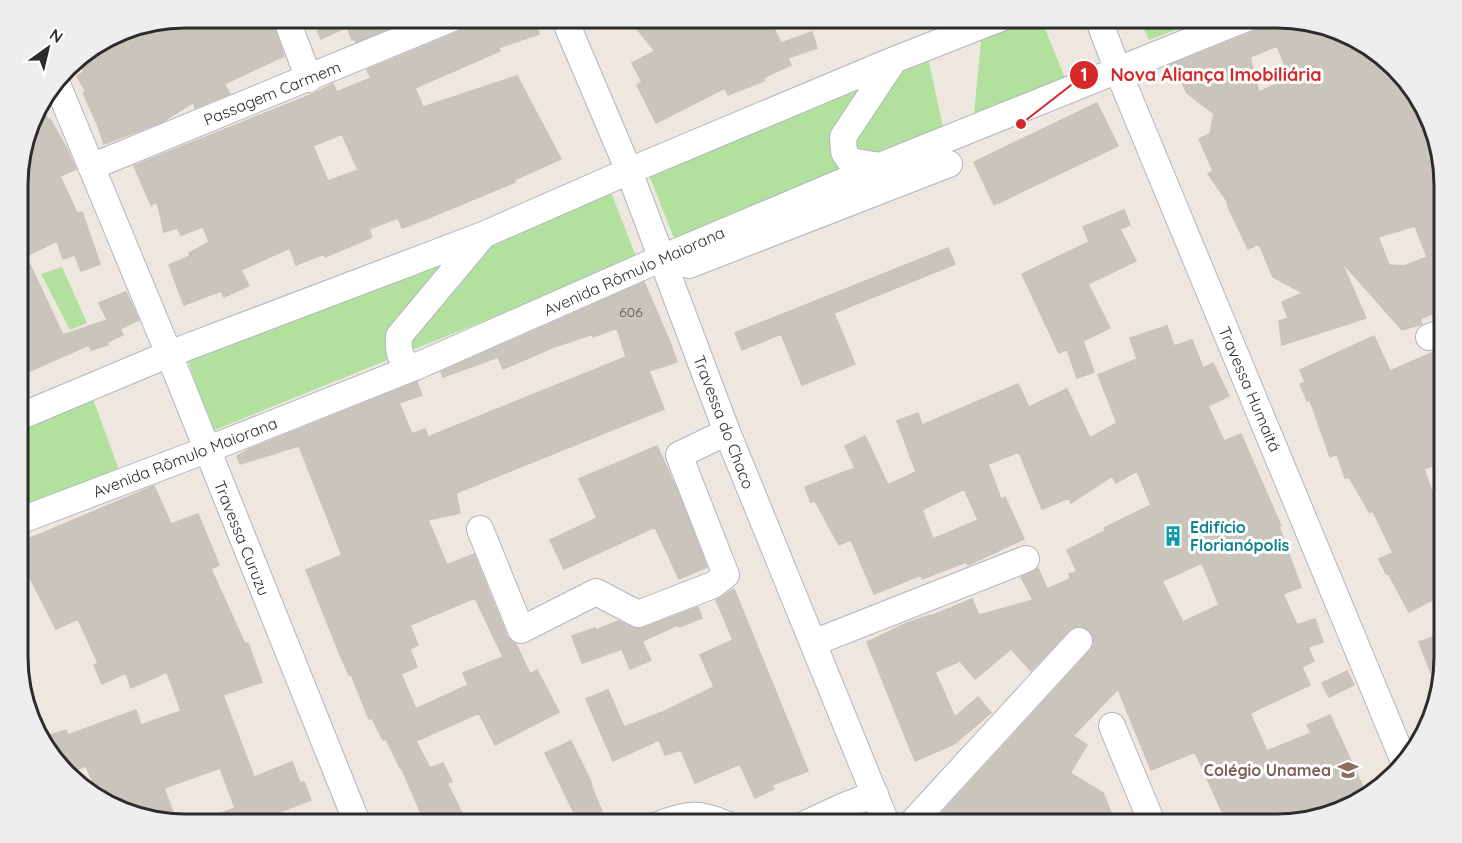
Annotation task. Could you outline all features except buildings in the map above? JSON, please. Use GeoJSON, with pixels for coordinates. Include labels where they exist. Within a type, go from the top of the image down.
{"type":"FeatureCollection","features":[{"type":"Feature","properties":{"kind":"street"},"geometry":{"type":"LineString","coordinates":[[28,413],[169,354],[483,235],[629,171],[975,28]]}},
{"type":"Feature","properties":{"kind":"street","name":"Travessa Humaitá"},"geometry":{"type":"LineString","coordinates":[[1102,28],[1401,753]]}},
{"type":"Feature","properties":{"kind":"street","name":"Avenida Rômulo Maiorana"},"geometry":{"type":"LineString","coordinates":[[28,518],[206,450],[665,266],[880,166],[1223,28]]}},
{"type":"Feature","properties":{"kind":"street"},"geometry":{"type":"LineString","coordinates":[[290,29],[309,79]]}},
{"type":"Feature","properties":{"kind":"street","name":"Passagem Carmem"},"geometry":{"type":"LineString","coordinates":[[91,167],[428,29]]}},
{"type":"Feature","properties":{"kind":"street","name":"Travessa do Chaco"},"geometry":{"type":"LineString","coordinates":[[569,29],[629,171],[727,432],[883,814]]}},
{"type":"Feature","properties":{"kind":"street"},"geometry":{"type":"LineString","coordinates":[[880,166],[850,161],[844,152],[843,137],[894,60]]}},
{"type":"Feature","properties":{"kind":"street","name":"Travessa Curuzu"},"geometry":{"type":"LineString","coordinates":[[60,92],[169,354],[354,814]]}},
{"type":"Feature","properties":{"kind":"street"},"geometry":{"type":"LineString","coordinates":[[665,266],[949,164]]}},
{"type":"Feature","properties":{"kind":"street"},"geometry":{"type":"LineString","coordinates":[[415,367],[405,364],[398,351],[399,336],[483,235]]}},
{"type":"Feature","properties":{"kind":"street"},"geometry":{"type":"LineString","coordinates":[[480,529],[521,630],[596,592],[638,614],[713,585],[726,575],[679,455],[727,432]]}},
{"type":"Feature","properties":{"kind":"street"},"geometry":{"type":"LineString","coordinates":[[813,643],[1026,559]]}},
{"type":"Feature","properties":{"kind":"street"},"geometry":{"type":"LineString","coordinates":[[920,814],[1079,641]]}},
{"type":"Feature","properties":{"kind":"street"},"geometry":{"type":"LineString","coordinates":[[1112,726],[1148,814]]}},
{"type":"Feature","properties":{"kind":"street"},"geometry":{"type":"LineString","coordinates":[[827,814],[875,794]]}},
{"type":"Feature","properties":{"kind":"green space"},"geometry":{"type":"Polygon","coordinates":[[[993,28],[1045,28],[1066,81],[974,113],[982,32],[993,28]]]}},
{"type":"Feature","properties":{"kind":"green space"},"geometry":{"type":"Polygon","coordinates":[[[1144,28],[1180,28],[1149,40],[1144,28]]]}},
{"type":"Feature","properties":{"kind":"green space"},"geometry":{"type":"Polygon","coordinates":[[[928,58],[943,127],[674,238],[647,170],[928,58]]]}},
{"type":"Feature","properties":{"kind":"green space"},"geometry":{"type":"Polygon","coordinates":[[[610,190],[637,259],[212,431],[186,355],[610,190]]]}},
{"type":"Feature","properties":{"kind":"green space"},"geometry":{"type":"Polygon","coordinates":[[[62,267],[87,323],[70,330],[41,274],[62,267]]]}},
{"type":"Feature","properties":{"kind":"green space"},"geometry":{"type":"Polygon","coordinates":[[[93,399],[119,470],[28,505],[28,425],[93,399]]]}},
{"type":"Feature","properties":{"kind":"place","name":"Nova Aliança Imobiliária"},"geometry":{"type":"Point","coordinates":[1021,124]}},
{"type":"Feature","properties":{"kind":"place","name":"Edifício Florianópolis"},"geometry":{"type":"Point","coordinates":[1173,536]}},
{"type":"Feature","properties":{"kind":"place","name":"Colégio Unamea"},"geometry":{"type":"Point","coordinates":[1348,770]}}]}
